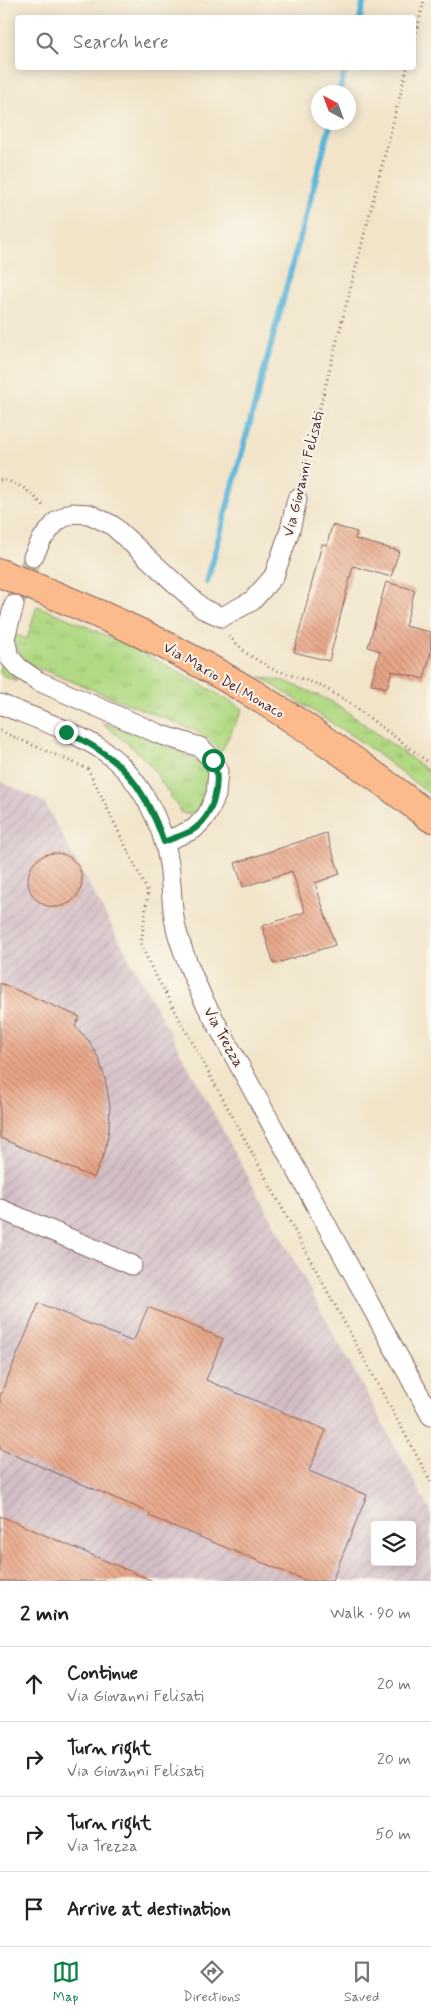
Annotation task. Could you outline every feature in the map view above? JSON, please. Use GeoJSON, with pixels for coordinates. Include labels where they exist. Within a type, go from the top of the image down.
{"type":"FeatureCollection","features":[{"type":"Feature","properties":{"kind":"highway","name":"Via Mario Del Monaco"},"geometry":{"type":"LineString","coordinates":[[0,573],[97,612],[185,655],[343,752],[431,818]]}},
{"type":"Feature","properties":{"kind":"street","name":"Via Giovanni Felisati"},"geometry":{"type":"LineString","coordinates":[[222,616],[252,601],[274,576],[290,530],[297,499]]}},
{"type":"Feature","properties":{"kind":"street"},"geometry":{"type":"LineString","coordinates":[[33,557],[42,539],[57,521],[72,513],[89,514],[112,526],[203,609],[222,616]]}},
{"type":"Feature","properties":{"kind":"street"},"geometry":{"type":"LineString","coordinates":[[14,605],[5,638],[9,657],[18,668],[38,681],[159,734],[200,747],[213,760],[218,771],[216,795],[207,815],[194,829],[164,842]]}},
{"type":"Feature","properties":{"kind":"street","name":"Via Trezza"},"geometry":{"type":"LineString","coordinates":[[0,704],[74,735],[105,752],[128,773],[139,788],[156,818],[164,842],[169,863],[175,927],[187,963],[203,999],[431,1416]]}},
{"type":"Feature","properties":{"kind":"street"},"geometry":{"type":"LineString","coordinates":[[0,1209],[132,1265]]}},
{"type":"Feature","properties":{"kind":"path"},"geometry":{"type":"LineString","coordinates":[[416,34],[424,0]]}},
{"type":"Feature","properties":{"kind":"path","name":"Via Giovanni Felisati"},"geometry":{"type":"LineString","coordinates":[[297,499],[406,70]]}},
{"type":"Feature","properties":{"kind":"path"},"geometry":{"type":"LineString","coordinates":[[0,480],[10,481],[30,491],[57,521]]}},
{"type":"Feature","properties":{"kind":"path"},"geometry":{"type":"LineString","coordinates":[[222,616],[229,635],[246,653],[270,668],[320,686],[352,704],[431,764]]}},
{"type":"Feature","properties":{"kind":"path"},"geometry":{"type":"LineString","coordinates":[[0,731],[88,769],[148,892],[142,944],[149,963],[431,1482]]}},
{"type":"Feature","properties":{"kind":"shaded area"},"geometry":{"type":"Polygon","coordinates":[[[0,781],[44,802],[431,1512],[431,1581],[0,1581],[0,781]]]}},
{"type":"Feature","properties":{"kind":"green space"},"geometry":{"type":"Polygon","coordinates":[[[37,606],[90,628],[142,653],[243,709],[221,752],[207,738],[194,730],[31,665],[18,651],[11,633],[27,639],[37,606]]]}},
{"type":"Feature","properties":{"kind":"green space"},"geometry":{"type":"Polygon","coordinates":[[[0,659],[17,681],[0,674],[0,659]]]}},
{"type":"Feature","properties":{"kind":"green space"},"geometry":{"type":"Polygon","coordinates":[[[260,677],[285,681],[335,703],[431,773],[431,795],[363,743],[260,677]]]}},
{"type":"Feature","properties":{"kind":"green space"},"geometry":{"type":"Polygon","coordinates":[[[101,722],[160,743],[201,765],[210,775],[208,792],[202,808],[188,814],[182,813],[151,766],[132,747],[101,722]]]}},
{"type":"Feature","properties":{"kind":"building"},"geometry":{"type":"Polygon","coordinates":[[[332,525],[357,532],[355,539],[399,551],[391,577],[353,566],[329,661],[294,652],[322,544],[327,545],[332,525]]]}},
{"type":"Feature","properties":{"kind":"building"},"geometry":{"type":"Polygon","coordinates":[[[386,582],[415,590],[405,626],[431,632],[431,652],[424,679],[392,671],[387,688],[371,684],[380,651],[368,647],[386,582]]]}},
{"type":"Feature","properties":{"kind":"building"},"geometry":{"type":"Polygon","coordinates":[[[326,833],[340,874],[315,883],[335,945],[274,964],[262,926],[305,912],[292,871],[243,887],[235,863],[326,833]]]}},
{"type":"Feature","properties":{"kind":"building"},"geometry":{"type":"Polygon","coordinates":[[[55,853],[65,855],[74,861],[80,870],[82,880],[80,890],[74,899],[65,905],[55,907],[45,905],[36,899],[30,890],[28,880],[30,870],[36,861],[45,855],[55,853]]]}},
{"type":"Feature","properties":{"kind":"building"},"geometry":{"type":"Polygon","coordinates":[[[0,983],[80,1017],[75,1026],[89,1041],[99,1059],[110,1107],[105,1151],[94,1178],[0,1138],[0,983]]]}},
{"type":"Feature","properties":{"kind":"building"},"geometry":{"type":"Polygon","coordinates":[[[39,1303],[133,1342],[148,1307],[223,1339],[206,1380],[326,1430],[309,1471],[367,1495],[332,1581],[307,1581],[149,1516],[150,1513],[0,1449],[0,1396],[39,1303]]]}},
{"type":"Feature","properties":{"kind":"building"},"geometry":{"type":"Polygon","coordinates":[[[0,1516],[153,1581],[0,1581],[0,1516]]]}},
{"type":"Feature","properties":{"kind":"waterway"},"geometry":{"type":"LineString","coordinates":[[361,15],[364,0]]}},
{"type":"Feature","properties":{"kind":"waterway"},"geometry":{"type":"LineString","coordinates":[[341,85],[345,70]]}},
{"type":"Feature","properties":{"kind":"waterway"},"geometry":{"type":"LineString","coordinates":[[207,582],[329,130]]}},
{"type":"Feature","properties":{"kind":"tunnel"},"geometry":{"type":"LineString","coordinates":[[14,605],[33,557]]}},
{"type":"Feature","properties":{"kind":"route"},"geometry":{"type":"LineString","coordinates":[[66,732],[83,739],[105,752],[128,773],[156,818],[164,842],[194,829],[207,815],[216,795],[218,771],[213,760]]}}]}
